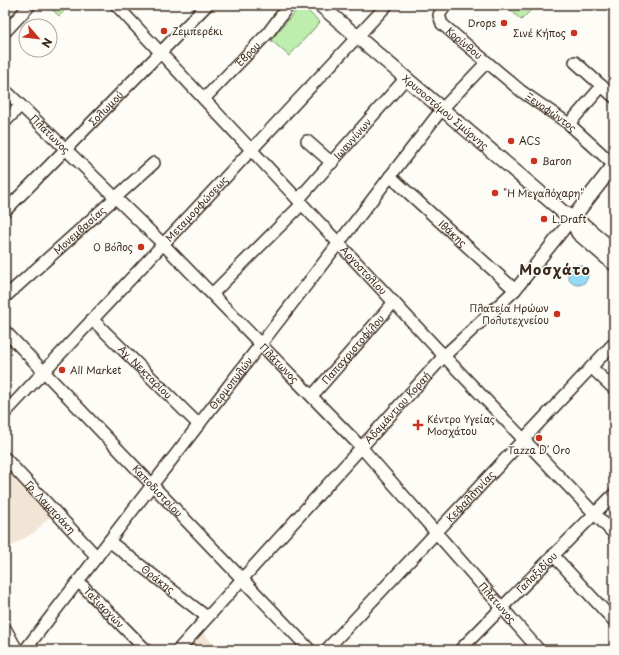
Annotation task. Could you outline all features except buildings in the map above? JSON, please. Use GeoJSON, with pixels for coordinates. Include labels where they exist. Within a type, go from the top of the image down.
{"type":"FeatureCollection","features":[{"type":"Feature","properties":{"kind":"main road","name":"Χρυσοστόμου Σμύρνης"},"geometry":{"type":"LineString","coordinates":[[320,5],[572,219],[585,226],[614,251]]}},
{"type":"Feature","properties":{"kind":"main road","name":"Αδαμάντιου Κοραή"},"geometry":{"type":"LineString","coordinates":[[572,219],[614,165]]}},
{"type":"Feature","properties":{"kind":"main road","name":"Χρυσοστόμου Σμύρνης"},"geometry":{"type":"LineString","coordinates":[[572,219],[578,233],[614,264]]}},
{"type":"Feature","properties":{"kind":"street"},"geometry":{"type":"LineString","coordinates":[[5,32],[30,5]]}},
{"type":"Feature","properties":{"kind":"street","name":"Αργοστολίου"},"geometry":{"type":"LineString","coordinates":[[116,5],[444,356],[614,534]]}},
{"type":"Feature","properties":{"kind":"street","name":"Έβρου"},"geometry":{"type":"LineString","coordinates":[[204,99],[268,33],[289,5]]}},
{"type":"Feature","properties":{"kind":"street","name":"Μεταμορφώσεως"},"geometry":{"type":"LineString","coordinates":[[5,413],[387,5]]}},
{"type":"Feature","properties":{"kind":"street","name":"Κορίνθου"},"geometry":{"type":"LineString","coordinates":[[446,5],[439,15],[439,20],[486,63]]}},
{"type":"Feature","properties":{"kind":"street","name":"Σολωμού"},"geometry":{"type":"LineString","coordinates":[[5,211],[160,52],[202,6]]}},
{"type":"Feature","properties":{"kind":"street"},"geometry":{"type":"LineString","coordinates":[[575,62],[614,97]]}},
{"type":"Feature","properties":{"kind":"street","name":"Θερμοπυλών"},"geometry":{"type":"LineString","coordinates":[[25,650],[442,109],[486,63]]}},
{"type":"Feature","properties":{"kind":"street","name":"Ξενοφώντος"},"geometry":{"type":"LineString","coordinates":[[486,63],[530,97],[569,124],[614,165]]}},
{"type":"Feature","properties":{"kind":"street","name":"Ιωαννίνων"},"geometry":{"type":"LineString","coordinates":[[212,294],[300,202],[406,78]]}},
{"type":"Feature","properties":{"kind":"street"},"geometry":{"type":"LineString","coordinates":[[569,124],[602,86]]}},
{"type":"Feature","properties":{"kind":"street","name":"Πλάτωνος"},"geometry":{"type":"LineString","coordinates":[[5,90],[163,244],[361,447],[539,650]]}},
{"type":"Feature","properties":{"kind":"street"},"geometry":{"type":"LineString","coordinates":[[5,122],[20,106]]}},
{"type":"Feature","properties":{"kind":"street"},"geometry":{"type":"LineString","coordinates":[[308,141],[332,163]]}},
{"type":"Feature","properties":{"kind":"street","name":"Μονεμβασίας"},"geometry":{"type":"LineString","coordinates":[[5,297],[114,197],[154,163]]}},
{"type":"Feature","properties":{"kind":"street","name":"Ιθάκης"},"geometry":{"type":"LineString","coordinates":[[390,176],[515,290]]}},
{"type":"Feature","properties":{"kind":"street","name":"Αδαμάντιου Κοραή"},"geometry":{"type":"LineString","coordinates":[[178,650],[444,356],[515,290],[572,219]]}},
{"type":"Feature","properties":{"kind":"street","name":"Παπαχριστοφίλου"},"geometry":{"type":"LineString","coordinates":[[312,396],[394,302]]}},
{"type":"Feature","properties":{"kind":"street","name":"Αγ. Νεκταρίου"},"geometry":{"type":"LineString","coordinates":[[92,319],[199,425]]}},
{"type":"Feature","properties":{"kind":"street","name":"Καποδιστρίου"},"geometry":{"type":"LineString","coordinates":[[5,331],[310,650]]}},
{"type":"Feature","properties":{"kind":"street","name":"Κεφαλληνίας"},"geometry":{"type":"LineString","coordinates":[[326,650],[614,342]]}},
{"type":"Feature","properties":{"kind":"street"},"geometry":{"type":"LineString","coordinates":[[591,366],[614,389]]}},
{"type":"Feature","properties":{"kind":"street","name":"Γρ. Λαμπράκη"},"geometry":{"type":"LineString","coordinates":[[5,458],[97,557]]}},
{"type":"Feature","properties":{"kind":"street","name":"Γαλαξιδίου"},"geometry":{"type":"LineString","coordinates":[[460,650],[614,494]]}},
{"type":"Feature","properties":{"kind":"street","name":"Θράκης"},"geometry":{"type":"LineString","coordinates":[[109,541],[207,617]]}},
{"type":"Feature","properties":{"kind":"street"},"geometry":{"type":"LineString","coordinates":[[553,555],[614,621]]}},
{"type":"Feature","properties":{"kind":"street","name":"Ταξιαρχών"},"geometry":{"type":"LineString","coordinates":[[78,581],[146,650]]}},
{"type":"Feature","properties":{"kind":"street"},"geometry":{"type":"LineString","coordinates":[[5,628],[17,650]]}},
{"type":"Feature","properties":{"kind":"shaded area"},"geometry":{"type":"Polygon","coordinates":[[[5,462],[53,513],[36,531],[5,550],[5,462]]]}},
{"type":"Feature","properties":{"kind":"shaded area"},"geometry":{"type":"Polygon","coordinates":[[[203,633],[220,650],[188,650],[203,633]]]}},
{"type":"Feature","properties":{"kind":"green space"},"geometry":{"type":"Polygon","coordinates":[[[48,5],[70,5],[59,16],[48,5]]]}},
{"type":"Feature","properties":{"kind":"green space"},"geometry":{"type":"Polygon","coordinates":[[[301,5],[320,22],[289,56],[271,40],[301,5]]]}},
{"type":"Feature","properties":{"kind":"green space"},"geometry":{"type":"Polygon","coordinates":[[[505,5],[536,5],[521,20],[505,5]]]}},
{"type":"Feature","properties":{"kind":"water"},"geometry":{"type":"Polygon","coordinates":[[[578,265],[585,268],[588,275],[585,282],[578,285],[571,282],[568,275],[571,268],[578,265]]]}},
{"type":"Feature","properties":{"kind":"place","name":"Drops"},"geometry":{"type":"Point","coordinates":[504,23]}},
{"type":"Feature","properties":{"kind":"place","name":"Ζεμπερέκι"},"geometry":{"type":"Point","coordinates":[164,31]}},
{"type":"Feature","properties":{"kind":"place","name":"Σινέ Κήπος"},"geometry":{"type":"Point","coordinates":[574,33]}},
{"type":"Feature","properties":{"kind":"place","name":"ACS"},"geometry":{"type":"Point","coordinates":[511,141]}},
{"type":"Feature","properties":{"kind":"place","name":"Baron"},"geometry":{"type":"Point","coordinates":[534,161]}},
{"type":"Feature","properties":{"kind":"place","name":"\"Η Μεγαλόχαρη\""},"geometry":{"type":"Point","coordinates":[495,193]}},
{"type":"Feature","properties":{"kind":"place","name":"L.Draft"},"geometry":{"type":"Point","coordinates":[544,219]}},
{"type":"Feature","properties":{"kind":"place","name":"Ο Βόλος"},"geometry":{"type":"Point","coordinates":[141,247]}},
{"type":"Feature","properties":{"kind":"place","name":"Πλατεία Ηρώων Πολυτεχνείου"},"geometry":{"type":"Point","coordinates":[557,314]}},
{"type":"Feature","properties":{"kind":"place","name":"All Market"},"geometry":{"type":"Point","coordinates":[62,370]}},
{"type":"Feature","properties":{"kind":"place","name":"Κέντρο Υγείας Μοσχάτου"},"geometry":{"type":"Point","coordinates":[418,425]}},
{"type":"Feature","properties":{"kind":"place","name":"Tazza D' Oro"},"geometry":{"type":"Point","coordinates":[539,438]}},
{"type":"Feature","properties":{"kind":"district","name":"Μοσχάτο"},"geometry":{"type":"Point","coordinates":[555,270]}}]}
